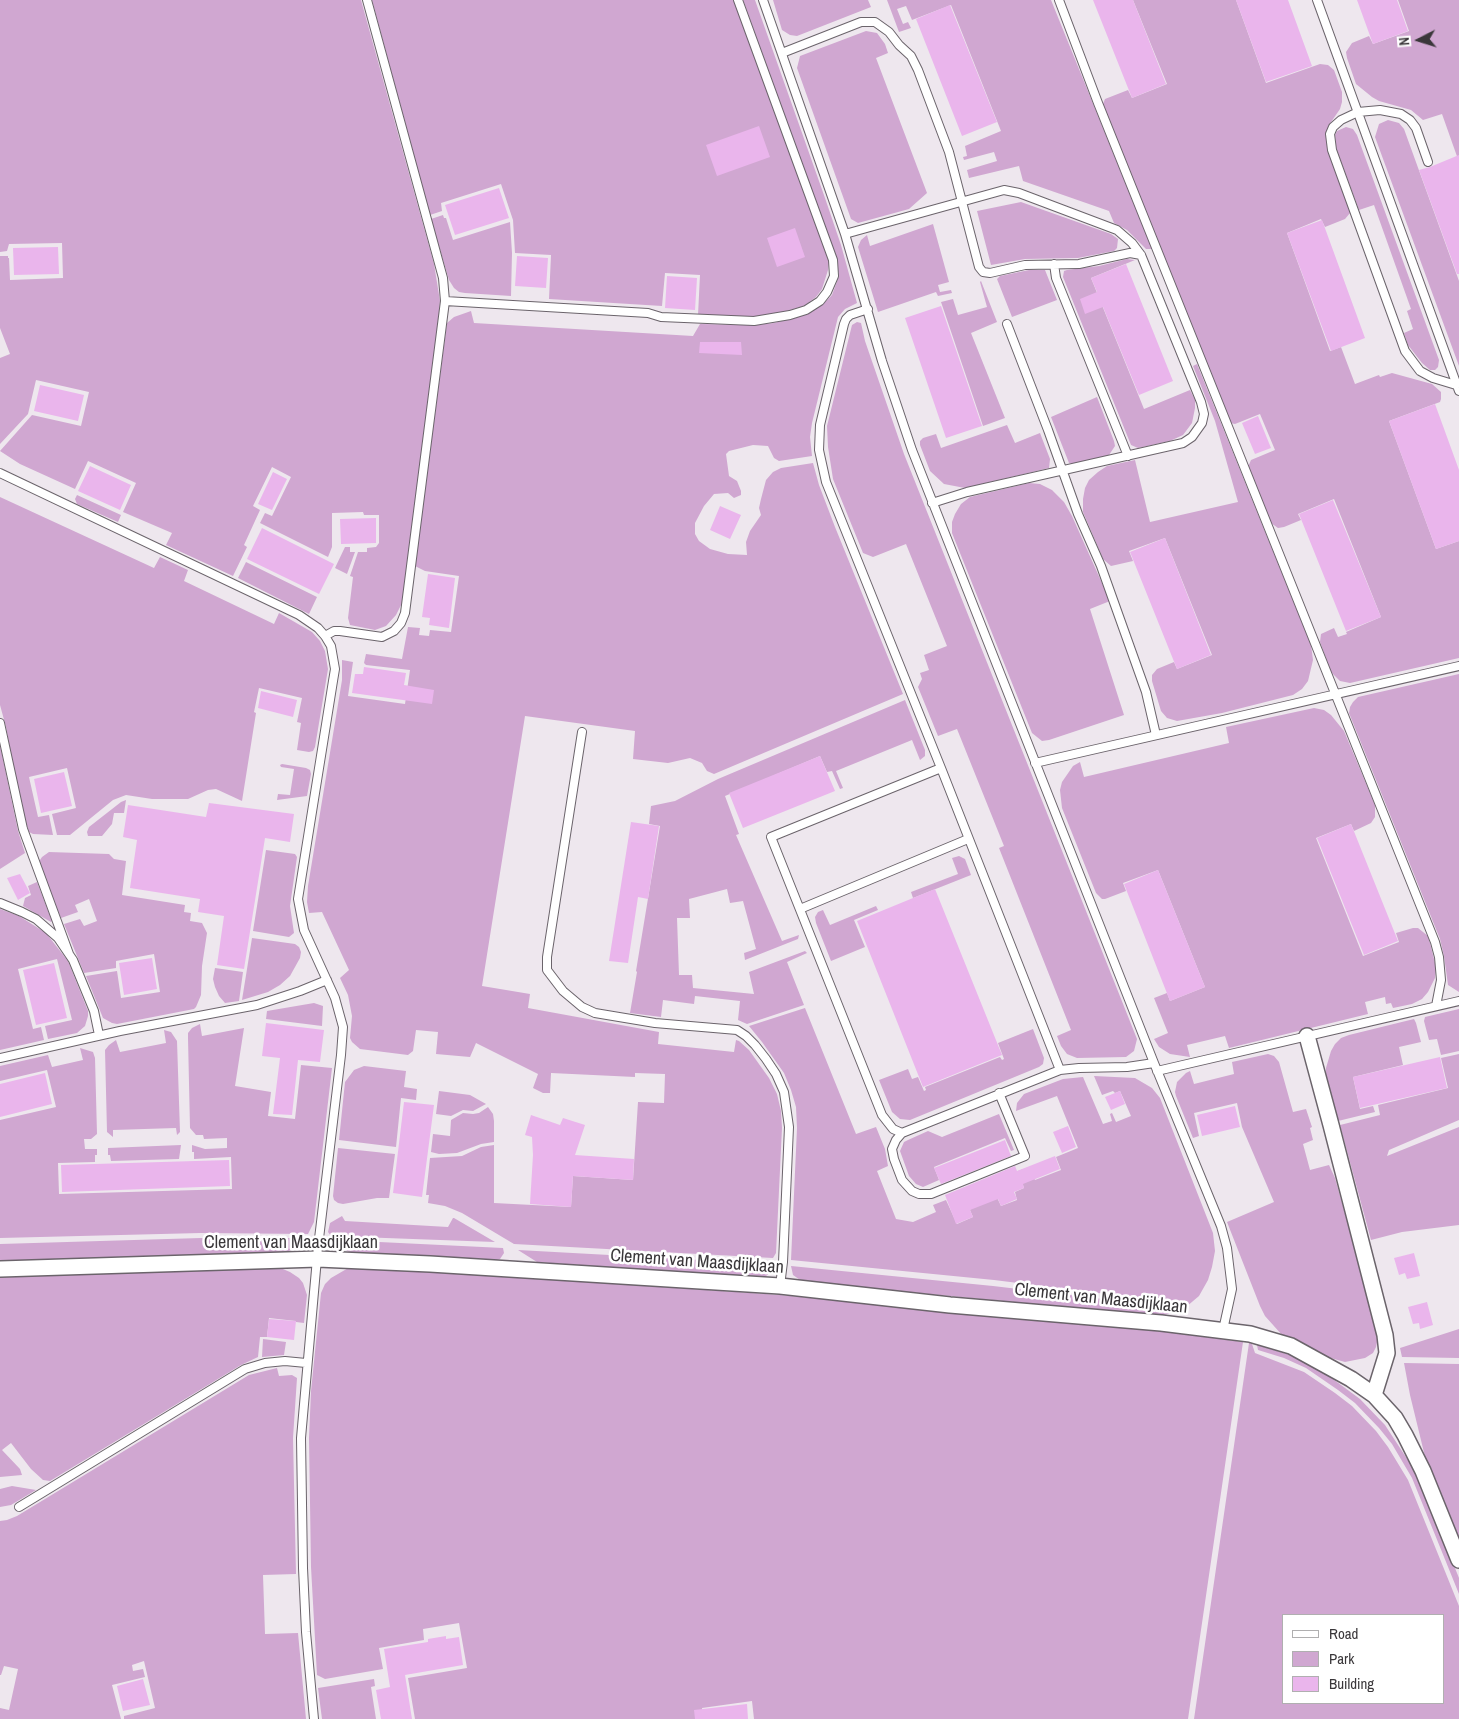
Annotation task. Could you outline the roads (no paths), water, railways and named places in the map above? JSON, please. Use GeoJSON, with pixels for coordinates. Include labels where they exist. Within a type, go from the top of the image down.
{"type":"FeatureCollection","features":[{"type":"Feature","properties":{"kind":"street"},"geometry":{"type":"LineString","coordinates":[[1306,1036],[1385,1335],[1387,1353],[1374,1395]]}},
{"type":"Feature","properties":{"kind":"street","name":"Clement van Maasdijklaan"},"geometry":{"type":"LineString","coordinates":[[0,1269],[318,1259],[440,1264],[780,1286],[1223,1330],[1262,1337],[1291,1346],[1351,1379],[1374,1395],[1395,1418],[1422,1471],[1459,1560]]}},
{"type":"Feature","properties":{"kind":"lane"},"geometry":{"type":"LineString","coordinates":[[325,636],[334,631],[340,631],[382,637],[401,623],[405,613],[446,301],[443,278],[367,0]]}},
{"type":"Feature","properties":{"kind":"lane"},"geometry":{"type":"LineString","coordinates":[[446,301],[648,313],[671,318],[754,321],[790,315],[806,310],[820,301],[827,292],[834,276],[833,260],[738,0]]}},
{"type":"Feature","properties":{"kind":"lane"},"geometry":{"type":"LineString","coordinates":[[763,0],[845,234],[882,361],[912,450],[1220,1226],[1227,1248],[1232,1289],[1223,1330]]}},
{"type":"Feature","properties":{"kind":"lane"},"geometry":{"type":"LineString","coordinates":[[1059,0],[1101,112],[1435,942],[1439,957],[1441,980],[1436,1006]]}},
{"type":"Feature","properties":{"kind":"lane"},"geometry":{"type":"LineString","coordinates":[[1317,0],[1458,388]]}},
{"type":"Feature","properties":{"kind":"lane"},"geometry":{"type":"LineString","coordinates":[[782,53],[861,22],[875,22],[882,25],[911,56],[949,152],[981,270],[990,273],[1025,265],[1079,264],[1130,252],[1141,255]]}},
{"type":"Feature","properties":{"kind":"lane"},"geometry":{"type":"LineString","coordinates":[[1428,162],[1416,128],[1410,120],[1401,114],[1380,110],[1358,112],[1341,120],[1333,127],[1330,134],[1330,141],[1405,351],[1420,371],[1458,388]]}},
{"type":"Feature","properties":{"kind":"lane"},"geometry":{"type":"LineString","coordinates":[[845,234],[1004,190],[1011,190],[1117,230],[1132,243],[1141,255],[1196,389],[1204,414],[1198,431],[1183,443],[967,492],[932,503]]}},
{"type":"Feature","properties":{"kind":"lane"},"geometry":{"type":"LineString","coordinates":[[1054,264],[1056,278],[1128,456]]}},
{"type":"Feature","properties":{"kind":"lane"},"geometry":{"type":"LineString","coordinates":[[868,309],[850,315],[846,318],[844,324],[820,425],[819,450],[826,482],[1060,1070]]}},
{"type":"Feature","properties":{"kind":"lane"},"geometry":{"type":"LineString","coordinates":[[1007,324],[1078,514],[1101,566],[1146,692],[1156,735]]}},
{"type":"Feature","properties":{"kind":"lane"},"geometry":{"type":"LineString","coordinates":[[0,473],[298,615],[309,621],[325,636],[331,646],[334,658],[334,681],[298,899],[304,930],[335,998],[343,1027],[306,1363],[301,1438],[306,1632],[314,1719]]}},
{"type":"Feature","properties":{"kind":"lane"},"geometry":{"type":"LineString","coordinates":[[1035,763],[1459,666]]}},
{"type":"Feature","properties":{"kind":"lane"},"geometry":{"type":"LineString","coordinates":[[0,723],[22,829],[69,954],[94,1012],[99,1035]]}},
{"type":"Feature","properties":{"kind":"lane"},"geometry":{"type":"LineString","coordinates":[[582,732],[547,957],[547,970],[563,991],[582,1007],[595,1013],[654,1023],[737,1030],[755,1045],[766,1059],[776,1074],[784,1092],[790,1127],[780,1286]]}},
{"type":"Feature","properties":{"kind":"lane"},"geometry":{"type":"LineString","coordinates":[[902,1133],[893,1129],[882,1115],[771,837],[941,768]]}},
{"type":"Feature","properties":{"kind":"lane"},"geometry":{"type":"LineString","coordinates":[[800,909],[968,840]]}},
{"type":"Feature","properties":{"kind":"lane"},"geometry":{"type":"LineString","coordinates":[[0,903],[36,920],[58,938],[69,954]]}},
{"type":"Feature","properties":{"kind":"lane"},"geometry":{"type":"LineString","coordinates":[[0,1058],[99,1035],[257,1005],[327,980]]}},
{"type":"Feature","properties":{"kind":"lane"},"geometry":{"type":"LineString","coordinates":[[1157,1071],[1459,1001]]}},
{"type":"Feature","properties":{"kind":"lane"},"geometry":{"type":"LineString","coordinates":[[999,1093],[1024,1156],[930,1194],[919,1194],[912,1191],[902,1180],[892,1149],[902,1133],[999,1093],[1060,1070],[1127,1067],[1154,1062]]}},
{"type":"Feature","properties":{"kind":"lane"},"geometry":{"type":"LineString","coordinates":[[19,1507],[245,1370],[265,1363],[285,1361],[306,1363]]}}]}
